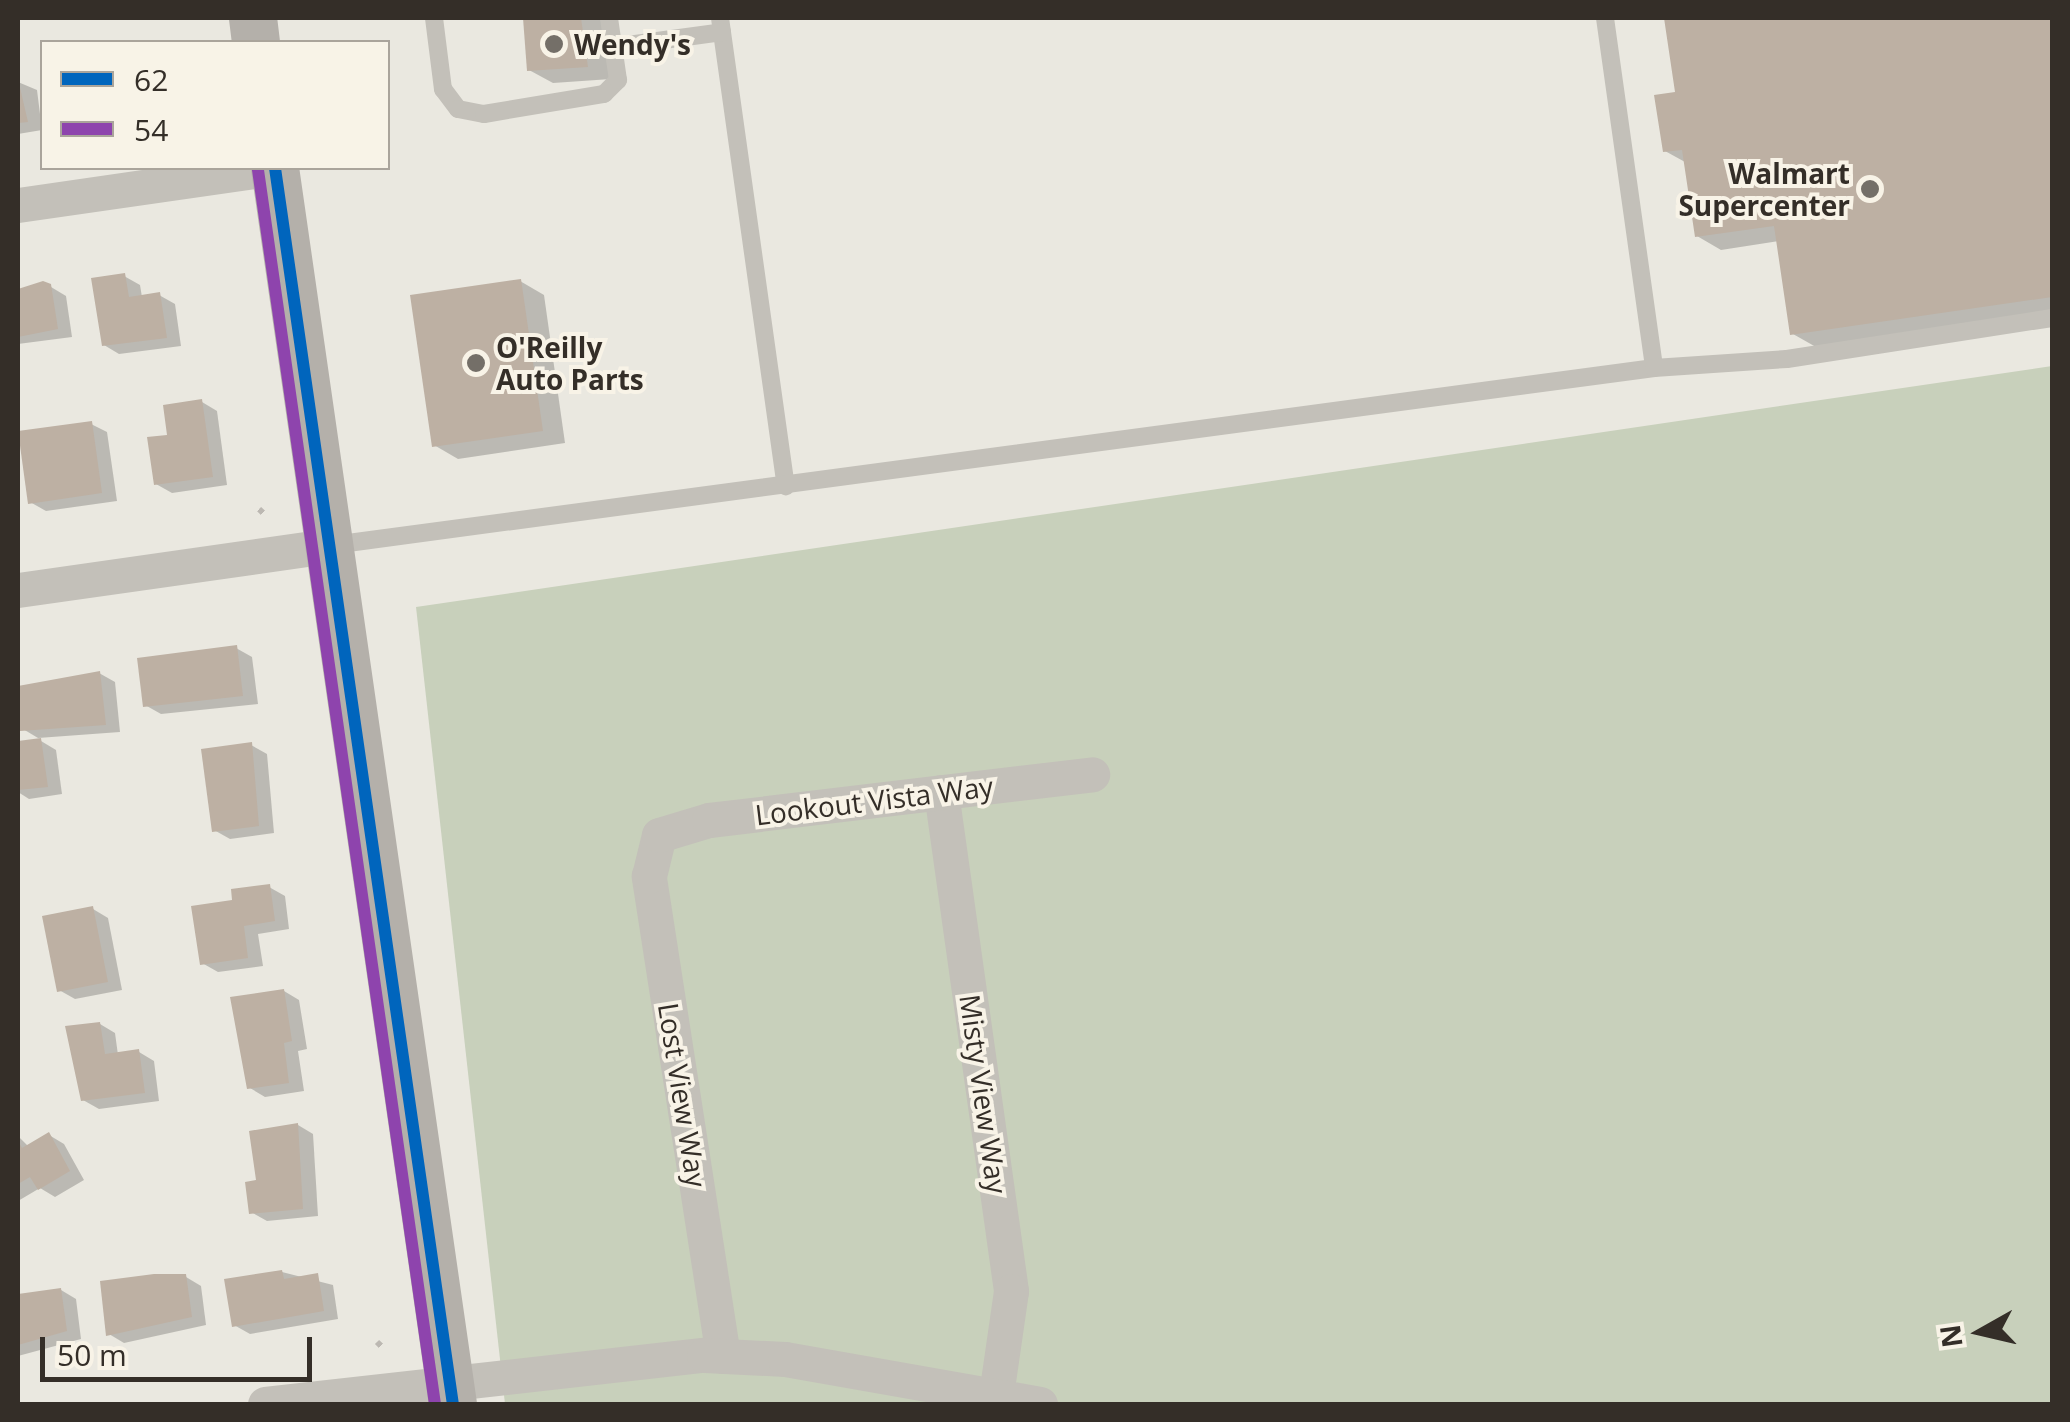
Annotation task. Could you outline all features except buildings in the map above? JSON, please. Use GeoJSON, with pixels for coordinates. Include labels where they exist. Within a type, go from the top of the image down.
{"type":"FeatureCollection","features":[{"type":"Feature","properties":{"kind":"main road"},"geometry":{"type":"LineString","coordinates":[[274,170],[452,1394]]}},
{"type":"Feature","properties":{"kind":"street"},"geometry":{"type":"LineString","coordinates":[[18,205],[260,170]]}},
{"type":"Feature","properties":{"kind":"street"},"geometry":{"type":"LineString","coordinates":[[18,590],[328,546]]}},
{"type":"Feature","properties":{"kind":"street","name":"Lookout Vista Way"},"geometry":{"type":"LineString","coordinates":[[659,835],[709,820],[1092,774]]}},
{"type":"Feature","properties":{"kind":"street","name":"Misty View Way"},"geometry":{"type":"LineString","coordinates":[[941,792],[1012,1290],[996,1395]]}},
{"type":"Feature","properties":{"kind":"street","name":"Lost View Way"},"geometry":{"type":"LineString","coordinates":[[659,835],[649,876],[723,1356]]}},
{"type":"Feature","properties":{"kind":"street"},"geometry":{"type":"LineString","coordinates":[[266,1404],[452,1394],[723,1356],[784,1359],[1040,1404]]}},
{"type":"Feature","properties":{"kind":"lane"},"geometry":{"type":"LineString","coordinates":[[434,18],[443,89],[458,109],[484,114],[604,94],[618,80],[609,18]]}},
{"type":"Feature","properties":{"kind":"lane"},"geometry":{"type":"LineString","coordinates":[[1605,18],[1654,368]]}},
{"type":"Feature","properties":{"kind":"lane"},"geometry":{"type":"LineString","coordinates":[[613,47],[721,25],[786,486]]}},
{"type":"Feature","properties":{"kind":"lane"},"geometry":{"type":"LineString","coordinates":[[328,546],[1654,368],[1787,359],[2052,318]]}},
{"type":"Feature","properties":{"kind":"green space"},"geometry":{"type":"Polygon","coordinates":[[[2052,366],[2052,1404],[505,1404],[416,607],[2052,366]]]}},
{"type":"Feature","properties":{"kind":"transit line","name":"54"},"geometry":{"type":"LineString","coordinates":[[258,170],[435,1404]]}},
{"type":"Feature","properties":{"kind":"transit line","name":"62"},"geometry":{"type":"LineString","coordinates":[[275,170],[453,1404]]}},
{"type":"Feature","properties":{"kind":"place","name":"Wendy's"},"geometry":{"type":"Point","coordinates":[554,44]}},
{"type":"Feature","properties":{"kind":"place","name":"Walmart Supercenter"},"geometry":{"type":"Point","coordinates":[1870,189]}},
{"type":"Feature","properties":{"kind":"place","name":"O'Reilly Auto Parts"},"geometry":{"type":"Point","coordinates":[476,363]}}]}
